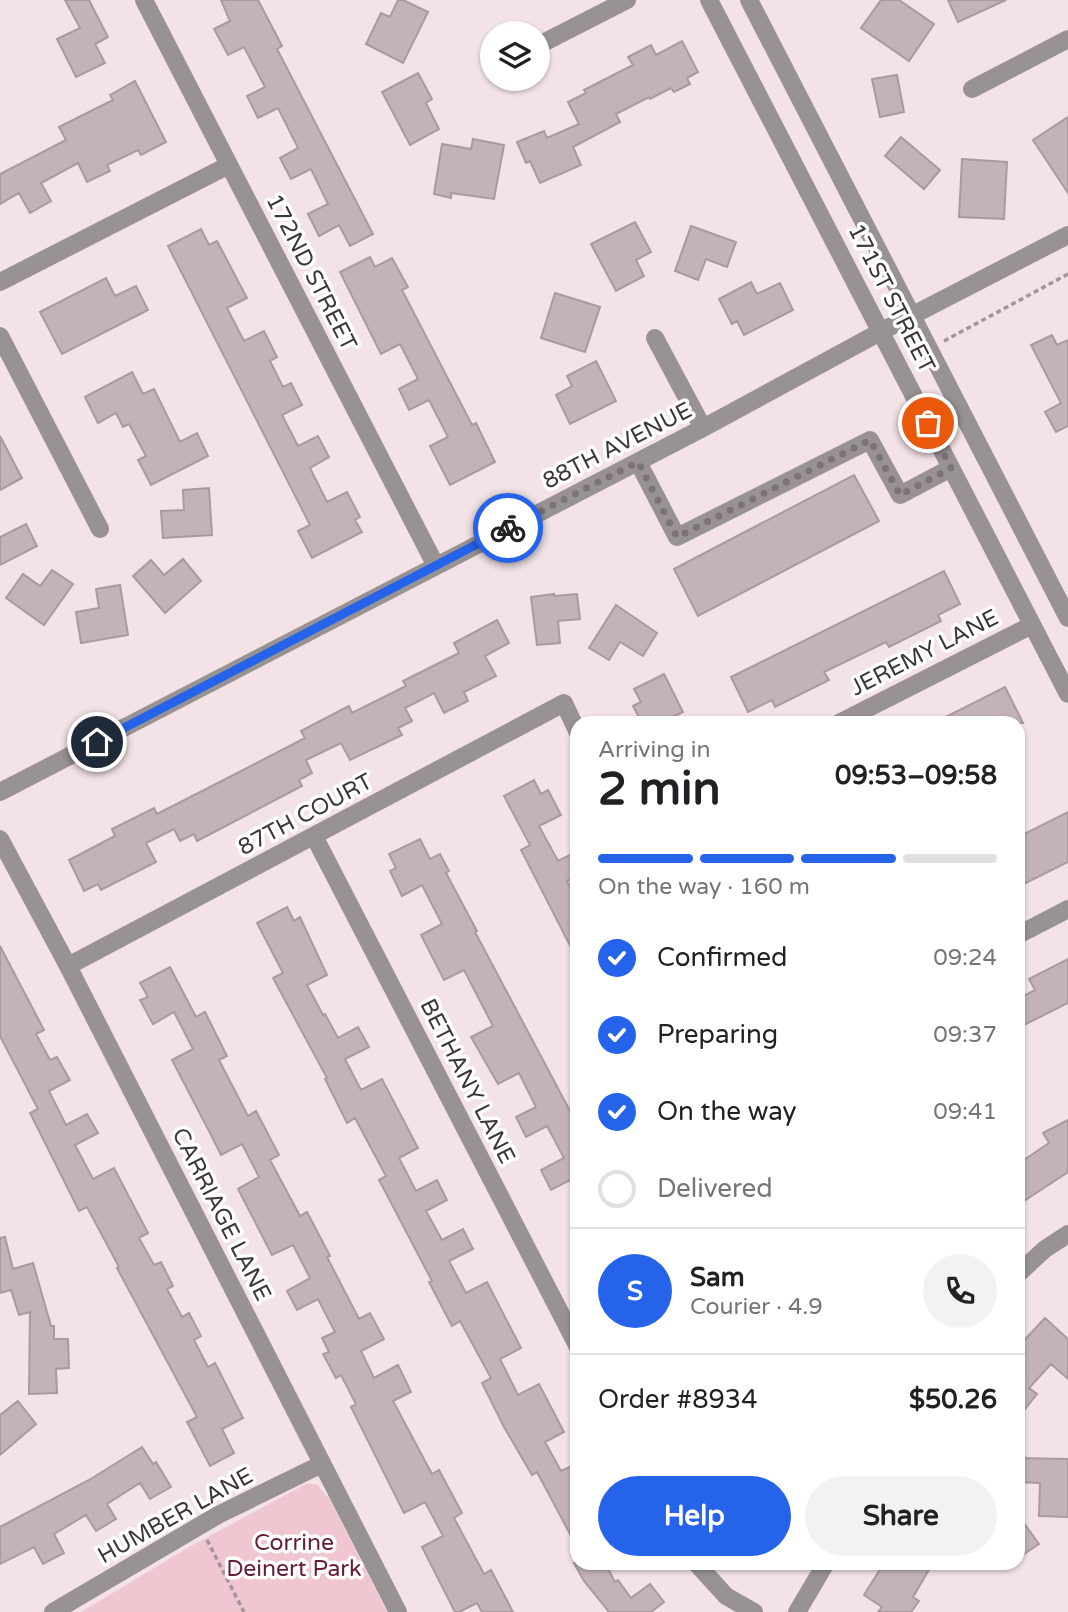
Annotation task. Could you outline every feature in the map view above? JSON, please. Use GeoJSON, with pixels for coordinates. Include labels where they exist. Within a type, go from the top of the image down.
{"type":"FeatureCollection","features":[{"type":"Feature","properties":{"kind":"street","name":"172ND STREET"},"geometry":{"type":"LineString","coordinates":[[144,0],[436,566]]}},
{"type":"Feature","properties":{"kind":"street"},"geometry":{"type":"LineString","coordinates":[[550,39],[627,0]]}},
{"type":"Feature","properties":{"kind":"street","name":"171ST STREET"},"geometry":{"type":"LineString","coordinates":[[709,0],[1068,694]]}},
{"type":"Feature","properties":{"kind":"street","name":"171ST STREET"},"geometry":{"type":"LineString","coordinates":[[749,0],[1068,618]]}},
{"type":"Feature","properties":{"kind":"street"},"geometry":{"type":"LineString","coordinates":[[972,89],[1068,38]]}},
{"type":"Feature","properties":{"kind":"street"},"geometry":{"type":"LineString","coordinates":[[0,282],[229,164]]}},
{"type":"Feature","properties":{"kind":"street","name":"88TH AVENUE"},"geometry":{"type":"LineString","coordinates":[[0,792],[638,462],[1068,235]]}},
{"type":"Feature","properties":{"kind":"street"},"geometry":{"type":"LineString","coordinates":[[0,336],[100,529]]}},
{"type":"Feature","properties":{"kind":"street"},"geometry":{"type":"LineString","coordinates":[[655,338],[703,428]]}},
{"type":"Feature","properties":{"kind":"street"},"geometry":{"type":"LineString","coordinates":[[638,462],[677,537],[870,440],[900,495],[951,468]]}},
{"type":"Feature","properties":{"kind":"street","name":"JEREMY LANE"},"geometry":{"type":"LineString","coordinates":[[868,716],[1032,625]]}},
{"type":"Feature","properties":{"kind":"street","name":"87TH COURT"},"geometry":{"type":"LineString","coordinates":[[68,966],[314,838],[564,703],[570,716]]}},
{"type":"Feature","properties":{"kind":"street","name":"BETHANY LANE"},"geometry":{"type":"LineString","coordinates":[[314,838],[570,1332]]}},
{"type":"Feature","properties":{"kind":"street","name":"CARRIAGE LANE"},"geometry":{"type":"LineString","coordinates":[[0,839],[68,966],[398,1612]]}},
{"type":"Feature","properties":{"kind":"street"},"geometry":{"type":"LineString","coordinates":[[1025,931],[1068,909]]}},
{"type":"Feature","properties":{"kind":"street"},"geometry":{"type":"LineString","coordinates":[[1025,1268],[1045,1249],[1068,1234]]}},
{"type":"Feature","properties":{"kind":"street","name":"HUMBER LANE"},"geometry":{"type":"LineString","coordinates":[[53,1612],[199,1526],[322,1464]]}},
{"type":"Feature","properties":{"kind":"street"},"geometry":{"type":"LineString","coordinates":[[702,1570],[726,1596],[754,1612]]}},
{"type":"Feature","properties":{"kind":"street"},"geometry":{"type":"LineString","coordinates":[[797,1612],[822,1570]]}},
{"type":"Feature","properties":{"kind":"path"},"geometry":{"type":"LineString","coordinates":[[929,349],[1068,274]]}},
{"type":"Feature","properties":{"kind":"path"},"geometry":{"type":"LineString","coordinates":[[199,1526],[244,1612]]}},
{"type":"Feature","properties":{"kind":"green space","name":"Corrine Deinert Park"},"geometry":{"type":"Polygon","coordinates":[[[306,1484],[317,1484],[330,1500],[387,1612],[81,1612],[191,1546],[306,1484]]]}},
{"type":"Feature","properties":{"kind":"building"},"geometry":{"type":"Polygon","coordinates":[[[65,0],[89,0],[108,37],[95,44],[105,63],[76,77],[57,39],[80,28],[65,0]]]}},
{"type":"Feature","properties":{"kind":"building"},"geometry":{"type":"Polygon","coordinates":[[[221,0],[258,0],[282,46],[277,49],[373,234],[350,246],[339,225],[319,236],[308,214],[328,204],[311,169],[291,179],[280,158],[298,148],[278,108],[258,118],[247,96],[265,87],[244,47],[228,55],[214,29],[230,21],[221,0]]]}},
{"type":"Feature","properties":{"kind":"building"},"geometry":{"type":"Polygon","coordinates":[[[398,0],[428,12],[403,63],[366,44],[381,13],[390,17],[398,0]]]}},
{"type":"Feature","properties":{"kind":"building"},"geometry":{"type":"Polygon","coordinates":[[[881,0],[899,0],[934,24],[909,61],[861,28],[881,0]]]}},
{"type":"Feature","properties":{"kind":"building"},"geometry":{"type":"Polygon","coordinates":[[[948,0],[1006,0],[958,22],[948,0]]]}},
{"type":"Feature","properties":{"kind":"building"},"geometry":{"type":"Polygon","coordinates":[[[682,41],[698,72],[687,78],[690,84],[674,92],[671,88],[616,114],[620,122],[573,147],[581,165],[540,183],[530,161],[526,163],[517,142],[544,131],[547,138],[579,124],[568,102],[586,93],[584,90],[633,65],[628,57],[651,45],[656,55],[682,41]]]}},
{"type":"Feature","properties":{"kind":"building"},"geometry":{"type":"Polygon","coordinates":[[[418,73],[432,99],[426,103],[439,129],[410,145],[382,92],[418,73]]]}},
{"type":"Feature","properties":{"kind":"building"},"geometry":{"type":"Polygon","coordinates":[[[897,75],[904,112],[880,117],[872,79],[897,75]]]}},
{"type":"Feature","properties":{"kind":"building"},"geometry":{"type":"Polygon","coordinates":[[[135,81],[166,142],[141,155],[138,150],[107,165],[110,171],[87,182],[78,163],[41,183],[51,201],[30,213],[19,193],[0,204],[0,174],[66,140],[59,127],[113,100],[110,95],[135,81]]]}},
{"type":"Feature","properties":{"kind":"building"},"geometry":{"type":"Polygon","coordinates":[[[1068,117],[1068,193],[1033,140],[1068,117]]]}},
{"type":"Feature","properties":{"kind":"building"},"geometry":{"type":"Polygon","coordinates":[[[901,137],[940,170],[924,189],[885,156],[901,137]]]}},
{"type":"Feature","properties":{"kind":"building"},"geometry":{"type":"Polygon","coordinates":[[[473,139],[504,145],[494,199],[451,193],[451,198],[434,194],[442,144],[471,149],[473,139]]]}},
{"type":"Feature","properties":{"kind":"building"},"geometry":{"type":"Polygon","coordinates":[[[962,159],[1007,162],[1004,219],[959,217],[962,159]]]}},
{"type":"Feature","properties":{"kind":"building"},"geometry":{"type":"Polygon","coordinates":[[[635,222],[651,252],[636,260],[644,276],[616,291],[591,244],[635,222]]]}},
{"type":"Feature","properties":{"kind":"building"},"geometry":{"type":"Polygon","coordinates":[[[691,226],[736,242],[727,267],[706,259],[698,280],[675,271],[691,226]]]}},
{"type":"Feature","properties":{"kind":"building"},"geometry":{"type":"Polygon","coordinates":[[[201,229],[209,245],[217,241],[247,298],[227,308],[244,341],[264,331],[277,357],[270,361],[283,387],[291,383],[302,405],[282,415],[298,446],[318,436],[329,457],[310,468],[327,502],[347,492],[360,517],[355,520],[362,532],[312,558],[298,531],[310,525],[168,246],[201,229]]]}},
{"type":"Feature","properties":{"kind":"building"},"geometry":{"type":"Polygon","coordinates":[[[370,257],[375,267],[392,258],[408,287],[402,290],[472,425],[476,423],[495,462],[450,485],[430,446],[448,437],[429,400],[409,410],[399,389],[418,379],[400,344],[381,354],[340,272],[370,257]]]}},
{"type":"Feature","properties":{"kind":"building"},"geometry":{"type":"Polygon","coordinates":[[[106,278],[115,296],[136,286],[148,310],[62,354],[40,312],[106,278]]]}},
{"type":"Feature","properties":{"kind":"building"},"geometry":{"type":"Polygon","coordinates":[[[751,282],[757,294],[780,283],[793,310],[744,335],[737,321],[732,324],[719,299],[751,282]]]}},
{"type":"Feature","properties":{"kind":"building"},"geometry":{"type":"Polygon","coordinates":[[[555,293],[600,307],[585,352],[541,338],[555,293]]]}},
{"type":"Feature","properties":{"kind":"building"},"geometry":{"type":"Polygon","coordinates":[[[1052,335],[1057,345],[1068,340],[1068,426],[1056,432],[1045,412],[1061,403],[1031,345],[1052,335]]]}},
{"type":"Feature","properties":{"kind":"building"},"geometry":{"type":"Polygon","coordinates":[[[596,361],[616,401],[570,424],[556,395],[572,386],[567,376],[596,361]]]}},
{"type":"Feature","properties":{"kind":"building"},"geometry":{"type":"Polygon","coordinates":[[[132,372],[143,394],[154,389],[180,442],[197,433],[208,456],[151,485],[138,460],[146,456],[129,424],[123,427],[116,413],[98,423],[85,397],[132,372]]]}},
{"type":"Feature","properties":{"kind":"building"},"geometry":{"type":"Polygon","coordinates":[[[0,436],[22,478],[0,490],[0,436]]]}},
{"type":"Feature","properties":{"kind":"building"},"geometry":{"type":"Polygon","coordinates":[[[854,475],[879,521],[698,616],[674,569],[854,475]]]}},
{"type":"Feature","properties":{"kind":"building"},"geometry":{"type":"Polygon","coordinates":[[[209,488],[212,535],[163,538],[161,511],[184,510],[183,490],[209,488]]]}},
{"type":"Feature","properties":{"kind":"building"},"geometry":{"type":"Polygon","coordinates":[[[26,524],[37,546],[0,565],[0,537],[26,524]]]}},
{"type":"Feature","properties":{"kind":"building"},"geometry":{"type":"Polygon","coordinates":[[[183,559],[201,581],[165,613],[133,576],[151,560],[164,575],[183,559]]]}},
{"type":"Feature","properties":{"kind":"building"},"geometry":{"type":"Polygon","coordinates":[[[52,570],[73,584],[44,625],[6,598],[23,574],[40,586],[52,570]]]}},
{"type":"Feature","properties":{"kind":"building"},"geometry":{"type":"Polygon","coordinates":[[[944,571],[960,604],[938,615],[941,621],[889,647],[886,642],[824,672],[829,680],[775,707],[772,700],[748,712],[731,677],[944,571]]]}},
{"type":"Feature","properties":{"kind":"building"},"geometry":{"type":"Polygon","coordinates":[[[120,585],[128,635],[81,643],[76,612],[99,608],[96,589],[120,585]]]}},
{"type":"Feature","properties":{"kind":"building"},"geometry":{"type":"Polygon","coordinates":[[[577,594],[580,619],[558,621],[560,643],[537,645],[531,597],[577,594]]]}},
{"type":"Feature","properties":{"kind":"building"},"geometry":{"type":"Polygon","coordinates":[[[616,605],[657,633],[643,656],[620,642],[609,660],[589,648],[616,605]]]}},
{"type":"Feature","properties":{"kind":"building"},"geometry":{"type":"Polygon","coordinates":[[[497,620],[509,643],[485,656],[496,676],[464,692],[468,701],[444,713],[434,693],[405,708],[412,721],[398,728],[402,735],[350,760],[341,743],[306,760],[312,773],[299,780],[302,786],[197,841],[194,834],[180,841],[174,829],[146,843],[156,862],[101,890],[98,884],[84,891],[69,860],[115,836],[112,829],[154,808],[157,814],[305,738],[301,731],[349,706],[352,713],[406,686],[403,681],[459,653],[454,643],[497,620]]]}},
{"type":"Feature","properties":{"kind":"building"},"geometry":{"type":"Polygon","coordinates":[[[664,674],[683,712],[675,716],[638,716],[633,706],[641,702],[634,689],[664,674]]]}},
{"type":"Feature","properties":{"kind":"building"},"geometry":{"type":"Polygon","coordinates":[[[1005,687],[1020,716],[948,716],[1005,687]]]}},
{"type":"Feature","properties":{"kind":"building"},"geometry":{"type":"Polygon","coordinates":[[[534,780],[541,794],[548,790],[561,815],[539,826],[558,861],[570,855],[570,880],[567,881],[570,886],[570,945],[521,850],[530,845],[504,796],[534,780]]]}},
{"type":"Feature","properties":{"kind":"building"},"geometry":{"type":"Polygon","coordinates":[[[1068,812],[1068,862],[1025,884],[1025,834],[1068,812]]]}},
{"type":"Feature","properties":{"kind":"building"},"geometry":{"type":"Polygon","coordinates":[[[420,839],[430,859],[440,854],[449,871],[446,873],[477,931],[475,932],[570,1111],[570,1180],[551,1190],[541,1170],[564,1158],[547,1126],[526,1137],[516,1117],[536,1107],[519,1073],[498,1084],[471,1037],[493,1026],[464,970],[444,980],[421,935],[442,924],[422,885],[402,896],[390,871],[396,868],[389,854],[420,839]]]}},
{"type":"Feature","properties":{"kind":"building"},"geometry":{"type":"Polygon","coordinates":[[[287,907],[294,921],[300,917],[327,975],[307,985],[338,1038],[358,1027],[369,1047],[345,1059],[361,1090],[382,1079],[418,1148],[399,1158],[416,1191],[437,1180],[447,1200],[426,1211],[442,1240],[463,1229],[473,1249],[449,1261],[466,1293],[487,1282],[521,1348],[500,1359],[518,1395],[539,1384],[564,1432],[545,1442],[561,1471],[570,1467],[570,1534],[537,1472],[532,1475],[504,1427],[482,1383],[491,1378],[460,1321],[452,1326],[429,1282],[432,1281],[379,1180],[386,1176],[355,1118],[347,1123],[325,1079],[327,1078],[273,978],[283,973],[257,923],[287,907]]]}},
{"type":"Feature","properties":{"kind":"building"},"geometry":{"type":"Polygon","coordinates":[[[0,946],[44,1030],[36,1034],[50,1060],[57,1057],[70,1080],[49,1091],[66,1125],[87,1114],[98,1133],[75,1145],[93,1179],[114,1168],[148,1233],[139,1238],[154,1265],[161,1262],[173,1286],[167,1289],[182,1317],[189,1313],[201,1336],[194,1340],[208,1367],[215,1363],[243,1418],[222,1429],[234,1453],[210,1466],[187,1422],[197,1417],[87,1207],[79,1211],[30,1113],[38,1109],[0,1036],[0,946]]]}},
{"type":"Feature","properties":{"kind":"building"},"geometry":{"type":"Polygon","coordinates":[[[1068,959],[1068,1003],[1025,1024],[1025,995],[1035,990],[1029,979],[1068,959]]]}},
{"type":"Feature","properties":{"kind":"building"},"geometry":{"type":"Polygon","coordinates":[[[170,967],[196,1017],[205,1012],[227,1056],[219,1060],[248,1116],[256,1111],[279,1155],[270,1160],[300,1216],[307,1212],[359,1319],[370,1313],[384,1339],[361,1351],[374,1378],[398,1365],[411,1392],[393,1401],[432,1474],[439,1470],[462,1513],[454,1518],[484,1574],[491,1570],[513,1612],[482,1612],[477,1603],[455,1612],[422,1547],[443,1536],[425,1502],[404,1513],[351,1407],[356,1404],[341,1375],[336,1378],[323,1354],[329,1352],[322,1338],[335,1332],[318,1299],[297,1310],[287,1291],[310,1278],[293,1245],[272,1255],[238,1189],[259,1177],[242,1144],[221,1155],[172,1060],[193,1049],[174,1012],[153,1024],[140,1000],[148,997],[140,983],[170,967]]]}},
{"type":"Feature","properties":{"kind":"building"},"geometry":{"type":"Polygon","coordinates":[[[1068,1120],[1068,1172],[1025,1200],[1025,1159],[1049,1143],[1043,1133],[1068,1120]]]}},
{"type":"Feature","properties":{"kind":"building"},"geometry":{"type":"Polygon","coordinates":[[[5,1237],[13,1269],[33,1263],[51,1326],[54,1326],[54,1339],[68,1339],[69,1368],[56,1369],[57,1393],[29,1394],[30,1312],[19,1315],[11,1290],[0,1293],[0,1238],[5,1237]]]}},
{"type":"Feature","properties":{"kind":"building"},"geometry":{"type":"Polygon","coordinates":[[[1045,1318],[1068,1339],[1068,1379],[1051,1364],[1029,1388],[1037,1394],[1025,1409],[1025,1339],[1045,1318]]]}},
{"type":"Feature","properties":{"kind":"building"},"geometry":{"type":"Polygon","coordinates":[[[18,1401],[36,1424],[0,1455],[0,1415],[18,1401]]]}},
{"type":"Feature","properties":{"kind":"building"},"geometry":{"type":"Polygon","coordinates":[[[142,1447],[153,1464],[156,1462],[171,1487],[150,1499],[140,1483],[107,1504],[116,1519],[96,1531],[86,1515],[54,1534],[64,1553],[43,1564],[34,1547],[0,1564],[0,1527],[89,1480],[142,1447]]]}},
{"type":"Feature","properties":{"kind":"building"},"geometry":{"type":"Polygon","coordinates":[[[1025,1458],[1068,1459],[1068,1517],[1039,1516],[1040,1483],[1025,1482],[1025,1458]]]}},
{"type":"Feature","properties":{"kind":"building"},"geometry":{"type":"Polygon","coordinates":[[[1025,1525],[1039,1544],[1025,1553],[1025,1525]]]}},
{"type":"Feature","properties":{"kind":"building"},"geometry":{"type":"Polygon","coordinates":[[[578,1570],[609,1570],[615,1582],[618,1580],[631,1598],[650,1584],[664,1602],[651,1612],[609,1612],[578,1570]]]}},
{"type":"Feature","properties":{"kind":"building"},"geometry":{"type":"Polygon","coordinates":[[[880,1570],[929,1570],[913,1597],[919,1601],[911,1612],[878,1612],[882,1607],[864,1595],[880,1570]]]}},
{"type":"Feature","properties":{"kind":"way so far"},"geometry":{"type":"LineString","coordinates":[[508,528],[638,462],[677,537],[870,440],[900,495],[951,468],[928,423]]}},
{"type":"Feature","properties":{"kind":"route"},"geometry":{"type":"LineString","coordinates":[[97,742],[508,528]]}}]}
